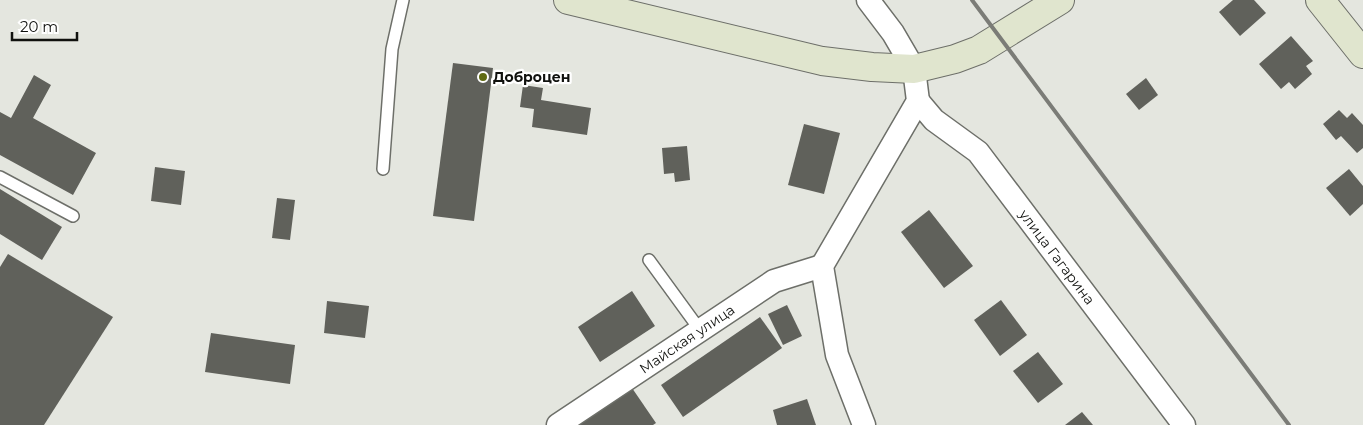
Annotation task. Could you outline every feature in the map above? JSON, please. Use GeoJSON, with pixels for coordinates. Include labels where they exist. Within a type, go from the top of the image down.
{"type":"FeatureCollection","features":[{"type":"Feature","properties":{"kind":"main road"},"geometry":{"type":"LineString","coordinates":[[568,0],[822,60],[872,67],[914,69],[955,60],[979,50],[1060,0]]}},
{"type":"Feature","properties":{"kind":"main road"},"geometry":{"type":"LineString","coordinates":[[1320,0],[1363,54]]}},
{"type":"Feature","properties":{"kind":"street"},"geometry":{"type":"LineString","coordinates":[[864,425],[837,355],[822,266],[918,101],[914,69],[892,33],[868,0]]}},
{"type":"Feature","properties":{"kind":"street","name":"улица Гагарина"},"geometry":{"type":"LineString","coordinates":[[918,101],[934,120],[978,152],[1184,425]]}},
{"type":"Feature","properties":{"kind":"street","name":"Майская улица"},"geometry":{"type":"LineString","coordinates":[[558,425],[774,282],[822,266]]}},
{"type":"Feature","properties":{"kind":"lane"},"geometry":{"type":"LineString","coordinates":[[383,169],[392,49],[403,0]]}},
{"type":"Feature","properties":{"kind":"lane"},"geometry":{"type":"LineString","coordinates":[[0,177],[73,216]]}},
{"type":"Feature","properties":{"kind":"lane"},"geometry":{"type":"LineString","coordinates":[[649,260],[700,330]]}},
{"type":"Feature","properties":{"kind":"building"},"geometry":{"type":"Polygon","coordinates":[[[1233,0],[1254,0],[1266,13],[1240,36],[1219,12],[1233,0]]]}},
{"type":"Feature","properties":{"kind":"building"},"geometry":{"type":"Polygon","coordinates":[[[1291,36],[1313,61],[1306,66],[1312,74],[1295,89],[1289,82],[1281,89],[1259,64],[1291,36]]]}},
{"type":"Feature","properties":{"kind":"building"},"geometry":{"type":"Polygon","coordinates":[[[453,63],[493,68],[474,221],[433,216],[453,63]]]}},
{"type":"Feature","properties":{"kind":"building"},"geometry":{"type":"Polygon","coordinates":[[[34,75],[51,85],[33,118],[96,153],[73,195],[0,155],[0,112],[11,118],[34,75]]]}},
{"type":"Feature","properties":{"kind":"building"},"geometry":{"type":"Polygon","coordinates":[[[1146,78],[1158,95],[1139,110],[1126,94],[1146,78]]]}},
{"type":"Feature","properties":{"kind":"building"},"geometry":{"type":"Polygon","coordinates":[[[523,85],[543,88],[541,100],[591,108],[587,135],[532,127],[534,109],[520,107],[523,85]]]}},
{"type":"Feature","properties":{"kind":"building"},"geometry":{"type":"Polygon","coordinates":[[[1339,110],[1347,118],[1352,113],[1363,125],[1363,148],[1357,153],[1341,136],[1336,140],[1323,124],[1339,110]]]}},
{"type":"Feature","properties":{"kind":"building"},"geometry":{"type":"Polygon","coordinates":[[[804,124],[840,133],[824,194],[788,185],[804,124]]]}},
{"type":"Feature","properties":{"kind":"building"},"geometry":{"type":"Polygon","coordinates":[[[687,146],[690,180],[675,182],[674,173],[664,174],[662,148],[687,146]]]}},
{"type":"Feature","properties":{"kind":"building"},"geometry":{"type":"Polygon","coordinates":[[[155,167],[185,171],[181,205],[151,201],[155,167]]]}},
{"type":"Feature","properties":{"kind":"building"},"geometry":{"type":"Polygon","coordinates":[[[1349,169],[1363,186],[1363,204],[1350,216],[1326,188],[1349,169]]]}},
{"type":"Feature","properties":{"kind":"building"},"geometry":{"type":"Polygon","coordinates":[[[0,189],[62,227],[42,260],[0,234],[0,189]]]}},
{"type":"Feature","properties":{"kind":"building"},"geometry":{"type":"Polygon","coordinates":[[[277,198],[295,200],[290,240],[272,238],[277,198]]]}},
{"type":"Feature","properties":{"kind":"building"},"geometry":{"type":"Polygon","coordinates":[[[929,210],[973,266],[944,288],[901,232],[929,210]]]}},
{"type":"Feature","properties":{"kind":"building"},"geometry":{"type":"Polygon","coordinates":[[[8,254],[113,317],[44,425],[0,425],[0,267],[8,254]]]}},
{"type":"Feature","properties":{"kind":"building"},"geometry":{"type":"Polygon","coordinates":[[[632,291],[655,326],[600,362],[578,327],[632,291]]]}},
{"type":"Feature","properties":{"kind":"building"},"geometry":{"type":"Polygon","coordinates":[[[1001,300],[1027,335],[1000,356],[974,320],[1001,300]]]}},
{"type":"Feature","properties":{"kind":"building"},"geometry":{"type":"Polygon","coordinates":[[[327,301],[369,306],[365,338],[324,333],[327,301]]]}},
{"type":"Feature","properties":{"kind":"building"},"geometry":{"type":"Polygon","coordinates":[[[787,305],[802,336],[783,345],[768,314],[787,305]]]}},
{"type":"Feature","properties":{"kind":"building"},"geometry":{"type":"Polygon","coordinates":[[[760,317],[782,348],[683,417],[661,385],[760,317]]]}},
{"type":"Feature","properties":{"kind":"building"},"geometry":{"type":"Polygon","coordinates":[[[211,333],[295,345],[290,384],[205,372],[211,333]]]}},
{"type":"Feature","properties":{"kind":"building"},"geometry":{"type":"Polygon","coordinates":[[[1038,352],[1063,384],[1038,403],[1013,371],[1038,352]]]}},
{"type":"Feature","properties":{"kind":"building"},"geometry":{"type":"Polygon","coordinates":[[[632,388],[656,423],[653,425],[579,425],[632,388]]]}},
{"type":"Feature","properties":{"kind":"building"},"geometry":{"type":"Polygon","coordinates":[[[807,399],[816,425],[777,425],[773,410],[807,399]]]}},
{"type":"Feature","properties":{"kind":"building"},"geometry":{"type":"Polygon","coordinates":[[[1082,412],[1093,425],[1065,425],[1082,412]]]}},
{"type":"Feature","properties":{"kind":"railway"},"geometry":{"type":"LineString","coordinates":[[972,0],[1289,425]]}},
{"type":"Feature","properties":{"kind":"place","name":"Доброцен"},"geometry":{"type":"Point","coordinates":[483,77]}}]}
